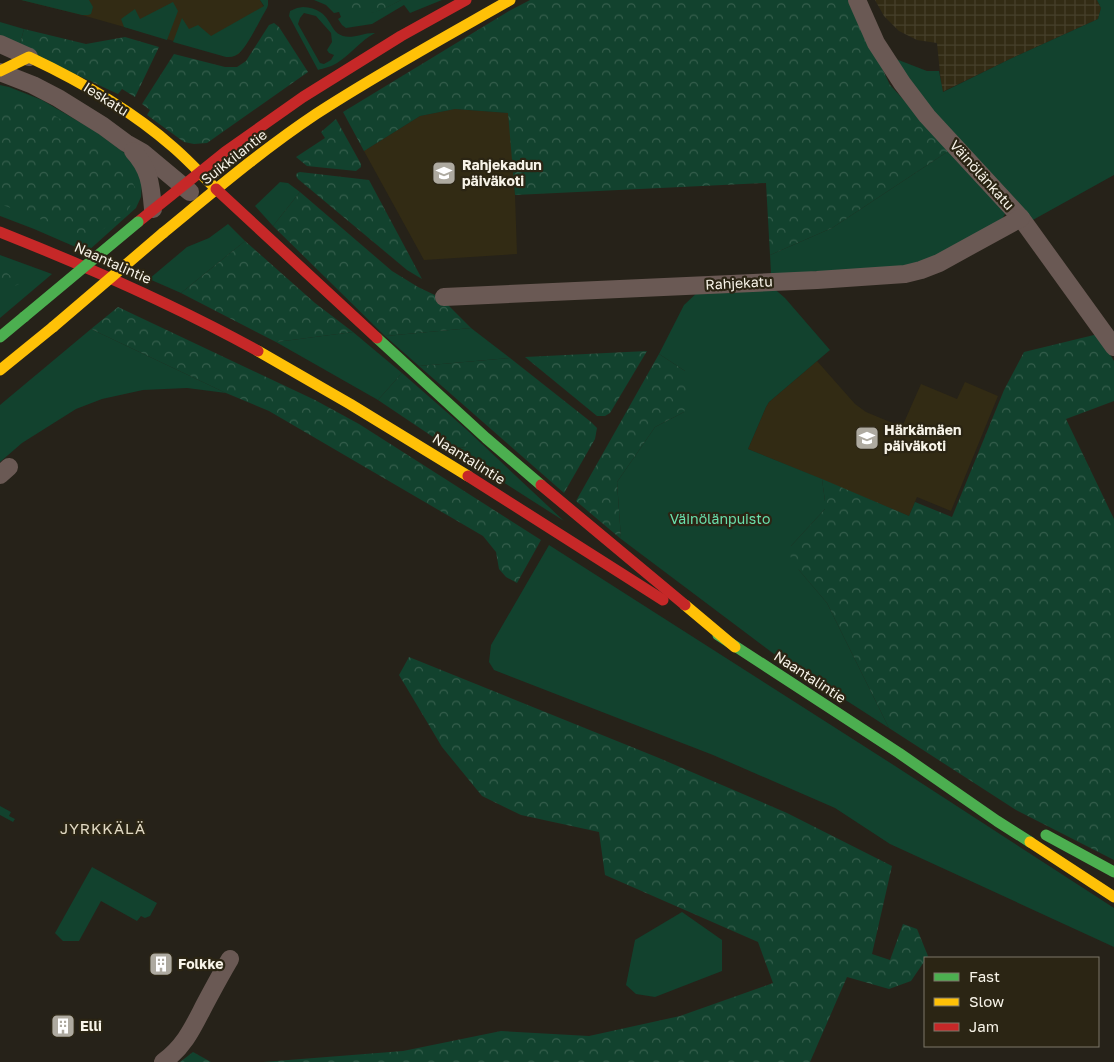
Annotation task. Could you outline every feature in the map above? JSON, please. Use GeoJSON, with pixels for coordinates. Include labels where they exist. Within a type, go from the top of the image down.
{"type":"FeatureCollection","features":[{"type":"Feature","properties":{"kind":"main road","name":"Suikkilantie"},"geometry":{"type":"LineString","coordinates":[[0,337],[153,209],[225,152],[303,97],[402,36],[466,0]]}},
{"type":"Feature","properties":{"kind":"main road","name":"Suikkilantie"},"geometry":{"type":"LineString","coordinates":[[0,370],[216,189],[267,149],[357,88],[510,0]]}},
{"type":"Feature","properties":{"kind":"main road"},"geometry":{"type":"LineString","coordinates":[[0,71],[30,57]]}},
{"type":"Feature","properties":{"kind":"main road","name":"Ieskatu"},"geometry":{"type":"LineString","coordinates":[[30,57],[88,87],[127,112],[173,147],[395,355],[555,498],[735,647]]}},
{"type":"Feature","properties":{"kind":"main road","name":"Naantalintie"},"geometry":{"type":"LineString","coordinates":[[0,232],[114,279],[171,306],[242,342],[367,413],[539,520],[899,753],[996,821],[1114,897]]}},
{"type":"Feature","properties":{"kind":"main road","name":"Naantalintie"},"geometry":{"type":"LineString","coordinates":[[899,753],[999,809]]}},
{"type":"Feature","properties":{"kind":"main road"},"geometry":{"type":"LineString","coordinates":[[1040,832],[1114,872]]}},
{"type":"Feature","properties":{"kind":"street","name":"Väinölänkatu"},"geometry":{"type":"LineString","coordinates":[[857,0],[876,43],[902,83],[927,116],[1021,218],[1114,347]]}},
{"type":"Feature","properties":{"kind":"street","name":"Ieskatu"},"geometry":{"type":"LineString","coordinates":[[0,44],[30,57]]}},
{"type":"Feature","properties":{"kind":"street","name":"Ieskatu"},"geometry":{"type":"LineString","coordinates":[[0,71],[58,98],[103,126],[142,152],[201,202]]}},
{"type":"Feature","properties":{"kind":"street","name":"Ieskatu"},"geometry":{"type":"LineString","coordinates":[[126,143],[140,158],[148,172],[153,209]]}},
{"type":"Feature","properties":{"kind":"street","name":"Rahjekatu"},"geometry":{"type":"LineString","coordinates":[[444,297],[817,280],[905,274],[939,264],[1021,218]]}},
{"type":"Feature","properties":{"kind":"street"},"geometry":{"type":"LineString","coordinates":[[163,1062],[170,1058],[187,1039],[230,959]]}},
{"type":"Feature","properties":{"kind":"shaded area"},"geometry":{"type":"Polygon","coordinates":[[[21,0],[260,0],[265,9],[239,54],[230,57],[82,15],[21,0]]]}},
{"type":"Feature","properties":{"kind":"shaded area"},"geometry":{"type":"Polygon","coordinates":[[[875,0],[1097,0],[1101,8],[1098,19],[942,92],[937,43],[917,40],[899,31],[884,16],[875,0]]]}},
{"type":"Feature","properties":{"kind":"shaded area","name":"Rahjekadun päiväkoti"},"geometry":{"type":"Polygon","coordinates":[[[455,109],[509,113],[517,254],[424,260],[364,151],[420,116],[455,109]]]}},
{"type":"Feature","properties":{"kind":"shaded area","name":"Härkämäen päiväkoti"},"geometry":{"type":"Polygon","coordinates":[[[817,361],[855,404],[866,412],[902,427],[921,384],[957,399],[965,382],[998,396],[951,511],[917,497],[909,516],[748,449],[769,402],[817,361]]]}},
{"type":"Feature","properties":{"kind":"green space"},"geometry":{"type":"Polygon","coordinates":[[[21,0],[89,0],[93,7],[91,14],[82,15],[21,0]]]}},
{"type":"Feature","properties":{"kind":"green space"},"geometry":{"type":"Polygon","coordinates":[[[260,0],[268,0],[267,8],[245,46],[235,56],[226,57],[173,42],[182,18],[189,29],[198,25],[211,36],[264,6],[260,0]]]}},
{"type":"Feature","properties":{"kind":"green space"},"geometry":{"type":"Polygon","coordinates":[[[314,0],[393,0],[366,13],[370,13],[401,0],[442,0],[410,13],[404,5],[372,24],[346,28],[338,19],[341,17],[339,12],[334,13],[326,5],[314,0]]]}},
{"type":"Feature","properties":{"kind":"green space"},"geometry":{"type":"Polygon","coordinates":[[[333,0],[401,0],[381,10],[364,13],[352,10],[333,0]]]}},
{"type":"Feature","properties":{"kind":"green space"},"geometry":{"type":"Polygon","coordinates":[[[530,0],[852,0],[890,85],[950,150],[832,228],[770,255],[766,183],[515,195],[508,113],[455,109],[420,116],[364,151],[343,112],[530,0]]]}},
{"type":"Feature","properties":{"kind":"green space"},"geometry":{"type":"Polygon","coordinates":[[[1097,0],[1114,0],[1114,175],[1031,221],[917,94],[896,59],[927,71],[939,71],[943,92],[1098,19],[1101,8],[1097,0]]]}},
{"type":"Feature","properties":{"kind":"green space"},"geometry":{"type":"Polygon","coordinates":[[[173,2],[178,11],[167,40],[124,27],[121,19],[135,9],[140,19],[173,2]]]}},
{"type":"Feature","properties":{"kind":"green space"},"geometry":{"type":"Polygon","coordinates":[[[303,7],[320,12],[334,30],[343,36],[351,37],[375,33],[337,63],[318,70],[289,16],[290,11],[303,7]],[[304,13],[298,24],[320,63],[324,64],[331,60],[334,55],[327,50],[332,42],[331,33],[316,16],[304,13]]]}},
{"type":"Feature","properties":{"kind":"green space"},"geometry":{"type":"Polygon","coordinates":[[[0,22],[24,29],[19,48],[0,40],[0,22]]]}},
{"type":"Feature","properties":{"kind":"green space"},"geometry":{"type":"Polygon","coordinates":[[[274,23],[279,27],[308,72],[207,143],[194,144],[184,142],[147,115],[150,110],[142,104],[174,54],[225,67],[237,67],[246,61],[269,25],[274,23]]]}},
{"type":"Feature","properties":{"kind":"green space"},"geometry":{"type":"Polygon","coordinates":[[[24,29],[86,44],[125,37],[159,47],[135,97],[122,89],[118,94],[19,48],[24,29]]]}},
{"type":"Feature","properties":{"kind":"green space"},"geometry":{"type":"Polygon","coordinates":[[[0,85],[42,100],[95,131],[129,156],[142,181],[141,197],[136,208],[87,252],[0,216],[0,85]]]}},
{"type":"Feature","properties":{"kind":"green space"},"geometry":{"type":"Polygon","coordinates":[[[0,101],[36,104],[76,129],[124,167],[137,191],[127,213],[90,238],[0,204],[0,101]]]}},
{"type":"Feature","properties":{"kind":"green space"},"geometry":{"type":"Polygon","coordinates":[[[336,119],[361,164],[361,167],[356,171],[307,166],[296,157],[325,138],[321,132],[336,119]]]}},
{"type":"Feature","properties":{"kind":"green space"},"geometry":{"type":"Polygon","coordinates":[[[950,150],[1005,208],[1005,214],[1001,221],[933,260],[893,268],[771,274],[770,255],[832,228],[950,150]]]}},
{"type":"Feature","properties":{"kind":"green space"},"geometry":{"type":"Polygon","coordinates":[[[300,172],[369,180],[422,279],[407,270],[298,179],[296,176],[300,172]]]}},
{"type":"Feature","properties":{"kind":"green space"},"geometry":{"type":"Polygon","coordinates":[[[280,182],[288,183],[300,192],[273,226],[255,206],[280,182]]]}},
{"type":"Feature","properties":{"kind":"green space"},"geometry":{"type":"Polygon","coordinates":[[[300,192],[392,271],[441,298],[471,328],[385,336],[273,226],[300,192]]]}},
{"type":"Feature","properties":{"kind":"green space"},"geometry":{"type":"Polygon","coordinates":[[[228,224],[245,241],[181,293],[149,279],[187,247],[209,238],[228,224]]]}},
{"type":"Feature","properties":{"kind":"green space"},"geometry":{"type":"Polygon","coordinates":[[[245,241],[315,303],[353,332],[276,342],[181,293],[245,241]]]}},
{"type":"Feature","properties":{"kind":"green space"},"geometry":{"type":"Polygon","coordinates":[[[0,255],[52,274],[0,318],[0,255]]]}},
{"type":"Feature","properties":{"kind":"green space"},"geometry":{"type":"Polygon","coordinates":[[[0,269],[5,271],[19,284],[0,293],[0,269]]]}},
{"type":"Feature","properties":{"kind":"green space","name":"Väinölänpuisto"},"geometry":{"type":"Polygon","coordinates":[[[771,286],[785,298],[830,350],[769,402],[748,449],[822,479],[825,509],[791,546],[799,570],[827,603],[889,728],[774,654],[621,539],[617,482],[655,427],[684,412],[685,371],[659,354],[684,305],[700,290],[771,286]]]}},
{"type":"Feature","properties":{"kind":"green space"},"geometry":{"type":"Polygon","coordinates":[[[118,307],[315,400],[359,424],[541,540],[517,583],[506,577],[499,569],[496,552],[483,536],[269,411],[226,393],[91,329],[118,307]]]}},
{"type":"Feature","properties":{"kind":"green space"},"geometry":{"type":"Polygon","coordinates":[[[471,328],[510,358],[419,366],[385,336],[471,328]]]}},
{"type":"Feature","properties":{"kind":"green space"},"geometry":{"type":"Polygon","coordinates":[[[91,329],[226,393],[187,388],[143,390],[102,399],[76,409],[22,443],[0,462],[0,405],[91,329]]]}},
{"type":"Feature","properties":{"kind":"green space"},"geometry":{"type":"Polygon","coordinates":[[[353,332],[402,373],[378,400],[276,342],[353,332]]]}},
{"type":"Feature","properties":{"kind":"green space"},"geometry":{"type":"Polygon","coordinates":[[[1098,334],[1114,361],[1114,401],[1066,419],[1114,519],[1114,860],[1016,810],[889,728],[827,603],[793,563],[790,552],[791,546],[825,509],[822,479],[909,516],[915,502],[952,517],[1004,390],[1024,352],[1098,334]]]}},
{"type":"Feature","properties":{"kind":"green space"},"geometry":{"type":"Polygon","coordinates":[[[647,351],[610,413],[605,416],[597,416],[525,357],[647,351]]]}},
{"type":"Feature","properties":{"kind":"green space"},"geometry":{"type":"Polygon","coordinates":[[[659,354],[685,371],[691,393],[684,412],[655,427],[617,482],[621,539],[576,501],[659,354]]]}},
{"type":"Feature","properties":{"kind":"green space"},"geometry":{"type":"Polygon","coordinates":[[[510,358],[597,428],[595,439],[564,493],[419,366],[510,358]]]}},
{"type":"Feature","properties":{"kind":"green space"},"geometry":{"type":"Polygon","coordinates":[[[402,373],[467,430],[468,444],[466,447],[451,449],[378,400],[402,373]]]}},
{"type":"Feature","properties":{"kind":"green space"},"geometry":{"type":"Polygon","coordinates":[[[467,430],[564,521],[451,449],[466,447],[467,430]]]}},
{"type":"Feature","properties":{"kind":"green space"},"geometry":{"type":"Polygon","coordinates":[[[549,545],[1114,908],[1114,947],[890,844],[835,808],[713,755],[494,670],[489,662],[491,645],[549,545]]]}},
{"type":"Feature","properties":{"kind":"green space"},"geometry":{"type":"Polygon","coordinates":[[[409,657],[659,758],[787,813],[892,866],[872,954],[890,960],[903,924],[917,929],[928,956],[924,957],[924,962],[911,981],[889,989],[847,977],[810,1062],[263,1062],[403,1051],[501,1031],[589,1036],[680,1016],[773,983],[758,942],[605,875],[599,832],[521,815],[482,796],[442,747],[399,675],[409,657]]]}},
{"type":"Feature","properties":{"kind":"green space"},"geometry":{"type":"Polygon","coordinates":[[[0,806],[11,812],[9,816],[15,819],[13,822],[0,815],[0,806]]]}},
{"type":"Feature","properties":{"kind":"green space"},"geometry":{"type":"Polygon","coordinates":[[[92,867],[157,903],[150,916],[145,918],[141,916],[137,921],[101,901],[79,941],[63,941],[55,933],[92,867]]]}},
{"type":"Feature","properties":{"kind":"green space"},"geometry":{"type":"Polygon","coordinates":[[[682,912],[722,940],[722,971],[655,997],[636,994],[626,985],[635,940],[682,912]]]}},
{"type":"Feature","properties":{"kind":"green space"},"geometry":{"type":"Polygon","coordinates":[[[193,1052],[211,1062],[180,1062],[193,1052]]]}},
{"type":"Feature","properties":{"kind":"traffic: fast"},"geometry":{"type":"LineString","coordinates":[[24,317],[138,222]]}},
{"type":"Feature","properties":{"kind":"traffic: fast"},"geometry":{"type":"LineString","coordinates":[[0,337],[24,317]]}},
{"type":"Feature","properties":{"kind":"traffic: fast"},"geometry":{"type":"LineString","coordinates":[[377,338],[486,438],[541,485]]}},
{"type":"Feature","properties":{"kind":"traffic: fast"},"geometry":{"type":"LineString","coordinates":[[718,635],[899,753],[1030,842]]}},
{"type":"Feature","properties":{"kind":"traffic: fast"},"geometry":{"type":"LineString","coordinates":[[1046,835],[1114,872]]}},
{"type":"Feature","properties":{"kind":"traffic: slow"},"geometry":{"type":"LineString","coordinates":[[163,233],[257,157],[316,114],[510,0]]}},
{"type":"Feature","properties":{"kind":"traffic: slow"},"geometry":{"type":"LineString","coordinates":[[0,71],[29,57],[67,76],[140,120],[178,152],[214,187]]}},
{"type":"Feature","properties":{"kind":"traffic: slow"},"geometry":{"type":"LineString","coordinates":[[53,327],[163,233]]}},
{"type":"Feature","properties":{"kind":"traffic: slow"},"geometry":{"type":"LineString","coordinates":[[0,370],[53,327]]}},
{"type":"Feature","properties":{"kind":"traffic: slow"},"geometry":{"type":"LineString","coordinates":[[258,351],[350,404],[468,476]]}},
{"type":"Feature","properties":{"kind":"traffic: slow"},"geometry":{"type":"LineString","coordinates":[[685,605],[735,647]]}},
{"type":"Feature","properties":{"kind":"traffic: slow"},"geometry":{"type":"LineString","coordinates":[[1030,842],[1114,897]]}},
{"type":"Feature","properties":{"kind":"traffic: jam"},"geometry":{"type":"LineString","coordinates":[[138,222],[225,152],[303,97],[401,36],[466,0]]}},
{"type":"Feature","properties":{"kind":"traffic: jam"},"geometry":{"type":"LineString","coordinates":[[216,189],[377,338]]}},
{"type":"Feature","properties":{"kind":"traffic: jam"},"geometry":{"type":"LineString","coordinates":[[0,232],[131,287],[258,351]]}},
{"type":"Feature","properties":{"kind":"traffic: jam"},"geometry":{"type":"LineString","coordinates":[[468,476],[663,600]]}},
{"type":"Feature","properties":{"kind":"traffic: jam"},"geometry":{"type":"LineString","coordinates":[[541,485],[685,605]]}},
{"type":"Feature","properties":{"kind":"place","name":"Rahjekadun päiväkoti"},"geometry":{"type":"Point","coordinates":[444,173]}},
{"type":"Feature","properties":{"kind":"place","name":"Härkämäen päiväkoti"},"geometry":{"type":"Point","coordinates":[867,438]}},
{"type":"Feature","properties":{"kind":"place","name":"Folkke"},"geometry":{"type":"Point","coordinates":[161,964]}},
{"type":"Feature","properties":{"kind":"place","name":"Elli"},"geometry":{"type":"Point","coordinates":[63,1026]}},
{"type":"Feature","properties":{"kind":"district","name":"JYRKKÄLÄ"},"geometry":{"type":"Point","coordinates":[103,829]}}]}
